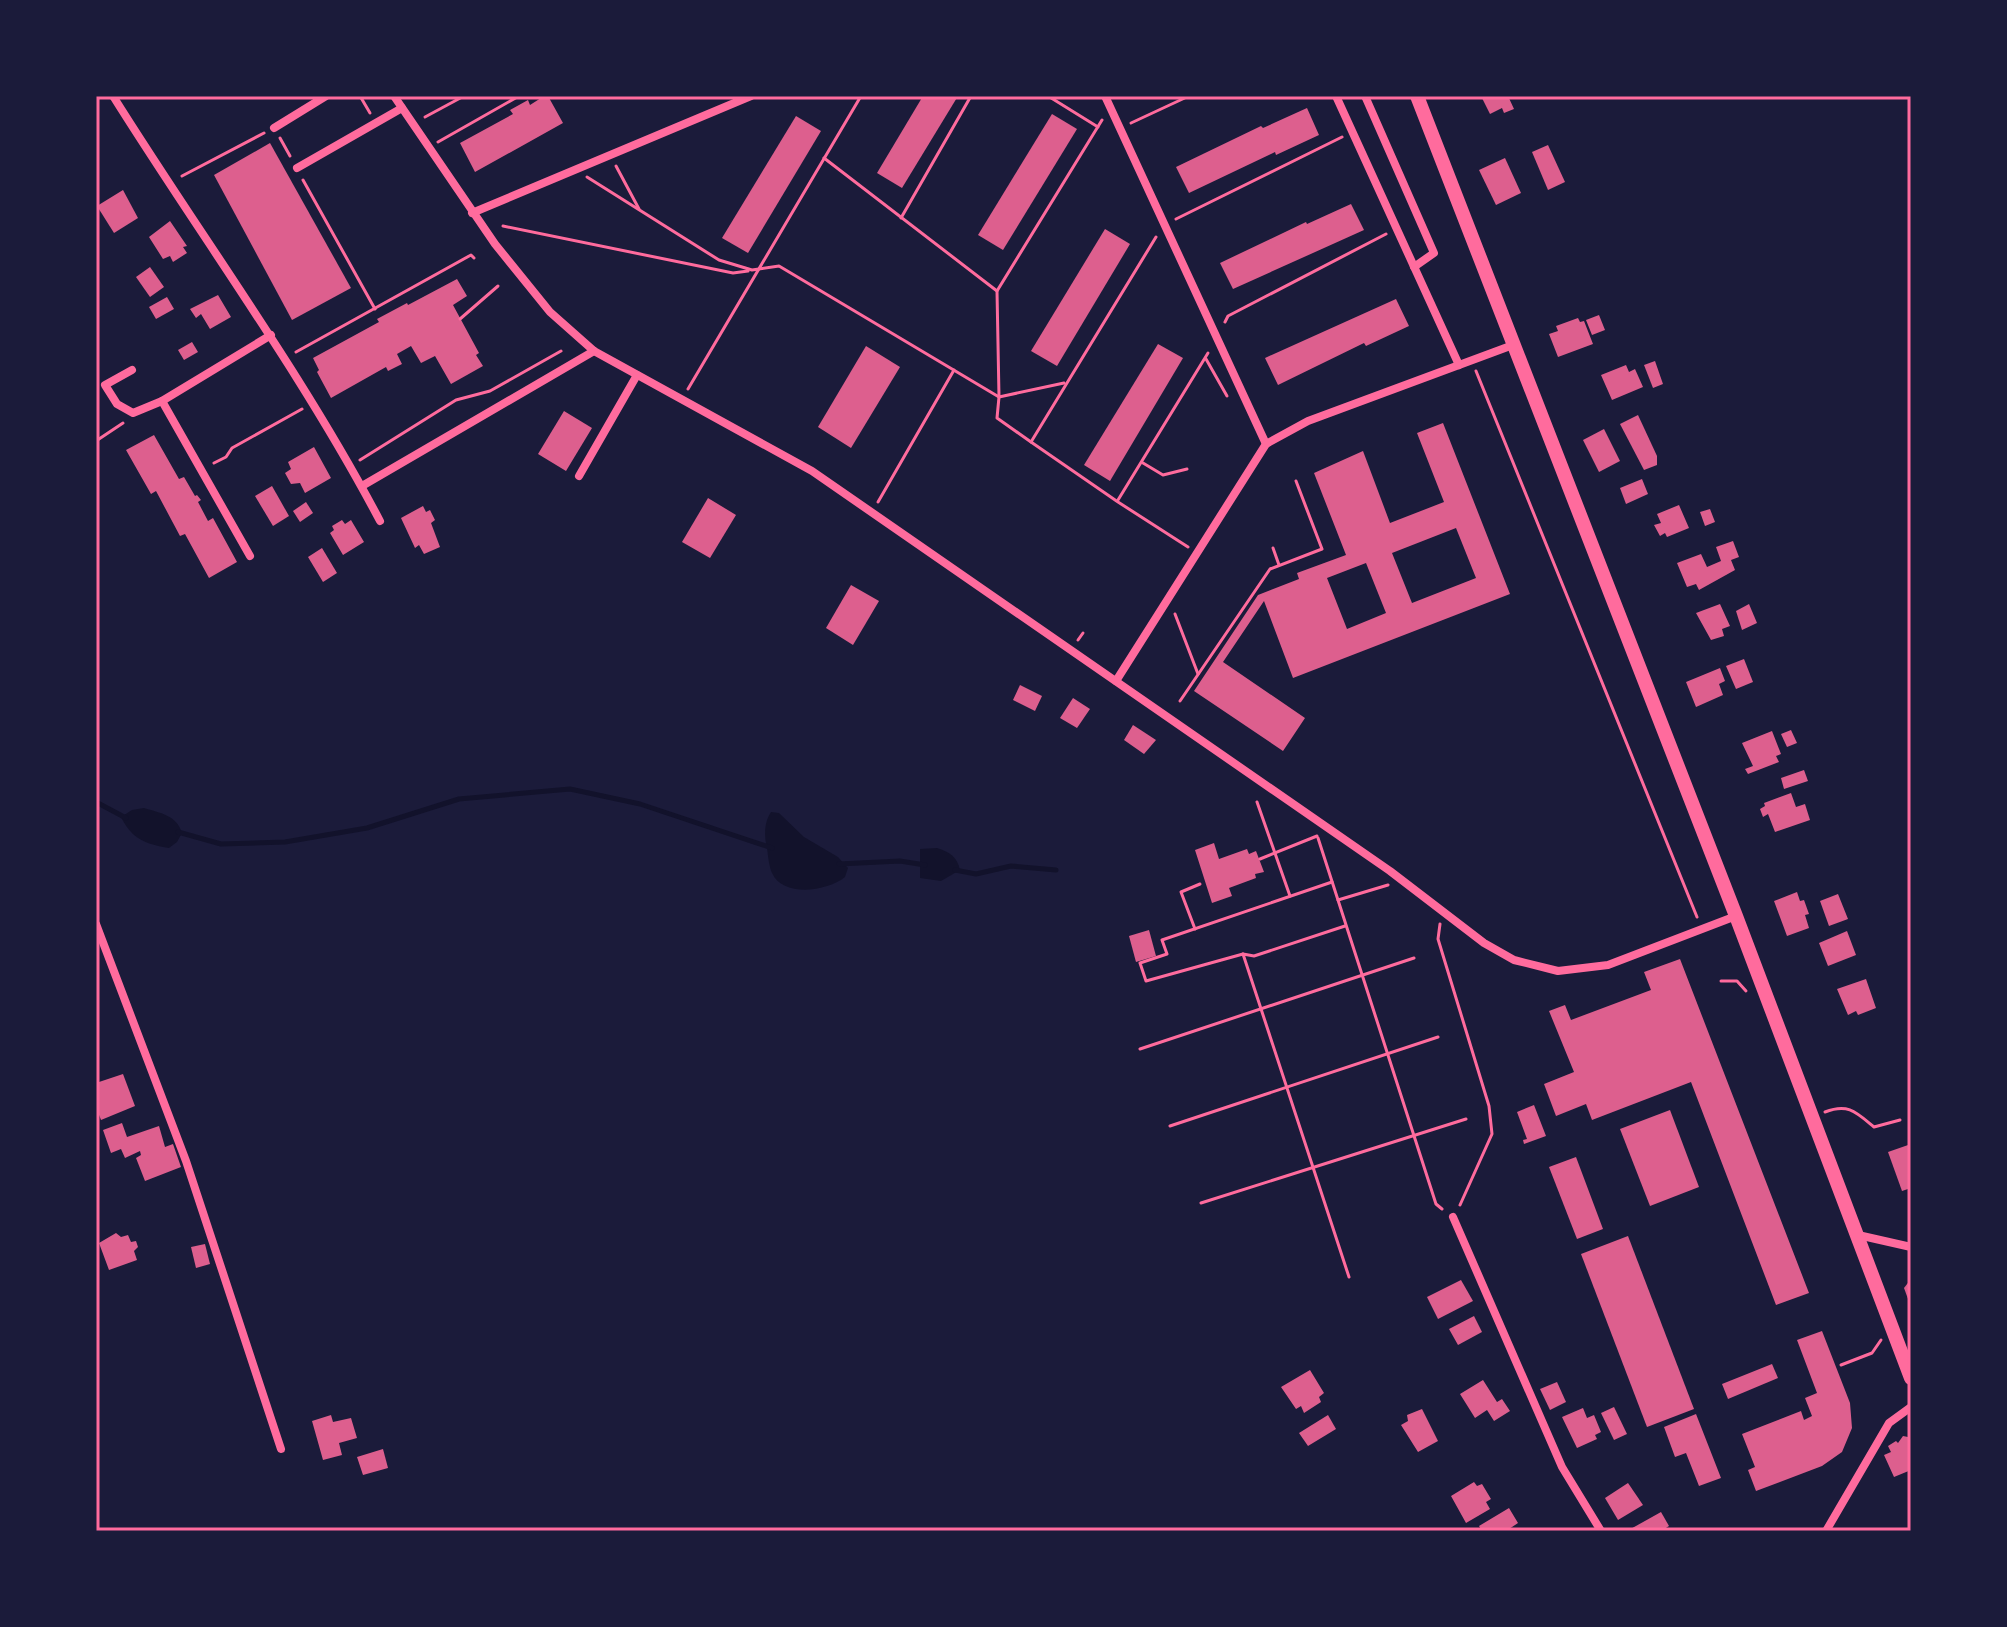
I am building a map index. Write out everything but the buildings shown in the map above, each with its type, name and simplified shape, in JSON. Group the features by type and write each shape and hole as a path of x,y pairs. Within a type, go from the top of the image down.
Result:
{"main road":[{"path":"1417,96 1736,916 1911,1378"}],"street":[{"path":"113,96 271,335 380,521"},
{"path":"274,128 326,96"},
{"path":"394,96 472,213 550,312 594,351 812,471 1311,816 1484,943 1514,960 1558,971 1608,965 1736,916"},
{"path":"472,213 751,96"},
{"path":"1105,96 1266,444"},
{"path":"1336,96 1459,365"},
{"path":"1365,96 1434,253 1414,267"},
{"path":"297,168 402,108"},
{"path":"132,370 100,388 117,404 133,413 162,401 271,335"},
{"path":"1116,681 1266,444 1308,421 1513,345"},
{"path":"362,486 594,351"},
{"path":"579,476 637,375"},
{"path":"162,401 250,556"},
{"path":"96,924 186,1161 281,1449"},
{"path":"1453,1217 1562,1467 1601,1531"},
{"path":"1858,1235 1911,1247"},
{"path":"1826,1531 1889,1423 1911,1407"}],"path":[{"path":"360,96 375,123"},
{"path":"413,124 464,96"},
{"path":"428,148 519,96"},
{"path":"682,399 755,270 861,96"},
{"path":"901,218 971,96"},
{"path":"1048,96 1098,127"},
{"path":"1120,128 1189,96"},
{"path":"1111,107 997,291 997,418 1118,502 1197,552"},
{"path":"168,183 274,128 375,309"},
{"path":"1031,442 1152,241 1166,226 1182,215 1352,132"},
{"path":"611,154 640,212"},
{"path":"824,158 997,291"},
{"path":"579,168 591,181 719,260 755,270"},
{"path":"503,226 733,273 779,266 999,397 1065,383"},
{"path":"1118,502 1206,359 1228,316 1396,229"},
{"path":"285,358 471,255 474,258"},
{"path":"460,319 498,286"},
{"path":"349,466 456,400 490,391 561,351"},
{"path":"1206,359 1227,396"},
{"path":"1472,360 1702,930"},
{"path":"872,513 954,370"},
{"path":"201,470 226,457 232,448 312,403"},
{"path":"96,441 127,421 133,413"},
{"path":"1142,462 1163,475 1187,469"},
{"path":"1180,701 1270,569 1322,549 1296,481"},
{"path":"1273,548 1279,565"},
{"path":"1173,611 1198,675"},
{"path":"1257,802 1290,897"},
{"path":"1311,816 1436,1204"},
{"path":"1260,859 1317,836"},
{"path":"1338,900 1403,881"},
{"path":"1332,882 1162,940 1167,954 1140,963 1146,981 1243,954 1254,956 1346,926"},
{"path":"1195,929 1181,892 1200,884"},
{"path":"1441,912 1438,939 1489,1106 1492,1134 1475,1177 1453,1217"},
{"path":"1243,954 1349,1277"},
{"path":"1140,1049 1414,958"},
{"path":"1721,981 1737,981 1748,994"},
{"path":"1170,1126 1438,1037"},
{"path":"1825,1112 1839,1106 1847,1108 1874,1127 1900,1120"},
{"path":"1201,1203 1466,1119"},
{"path":"1841,1365 1872,1353 1881,1340"}],"shaded area":[{"path":"144,808 176,822 182,833 177,842 169,848 160,846 140,839 130,831 121,817 132,810"},
{"path":"771,812 779,813 804,837 838,857 848,868 845,877 828,886 806,890 795,889 778,881 770,867 765,839"},
{"path":"937,848 952,855 960,870 941,881 920,878 920,849"}],"waterway":[{"path":"178,832 221,844 285,842 367,828 459,799 570,789 640,804 772,848"},
{"path":"96,802 126,818"},
{"path":"839,864 900,861 925,865"},
{"path":"955,870 976,874 1011,866 1056,870"}]}
